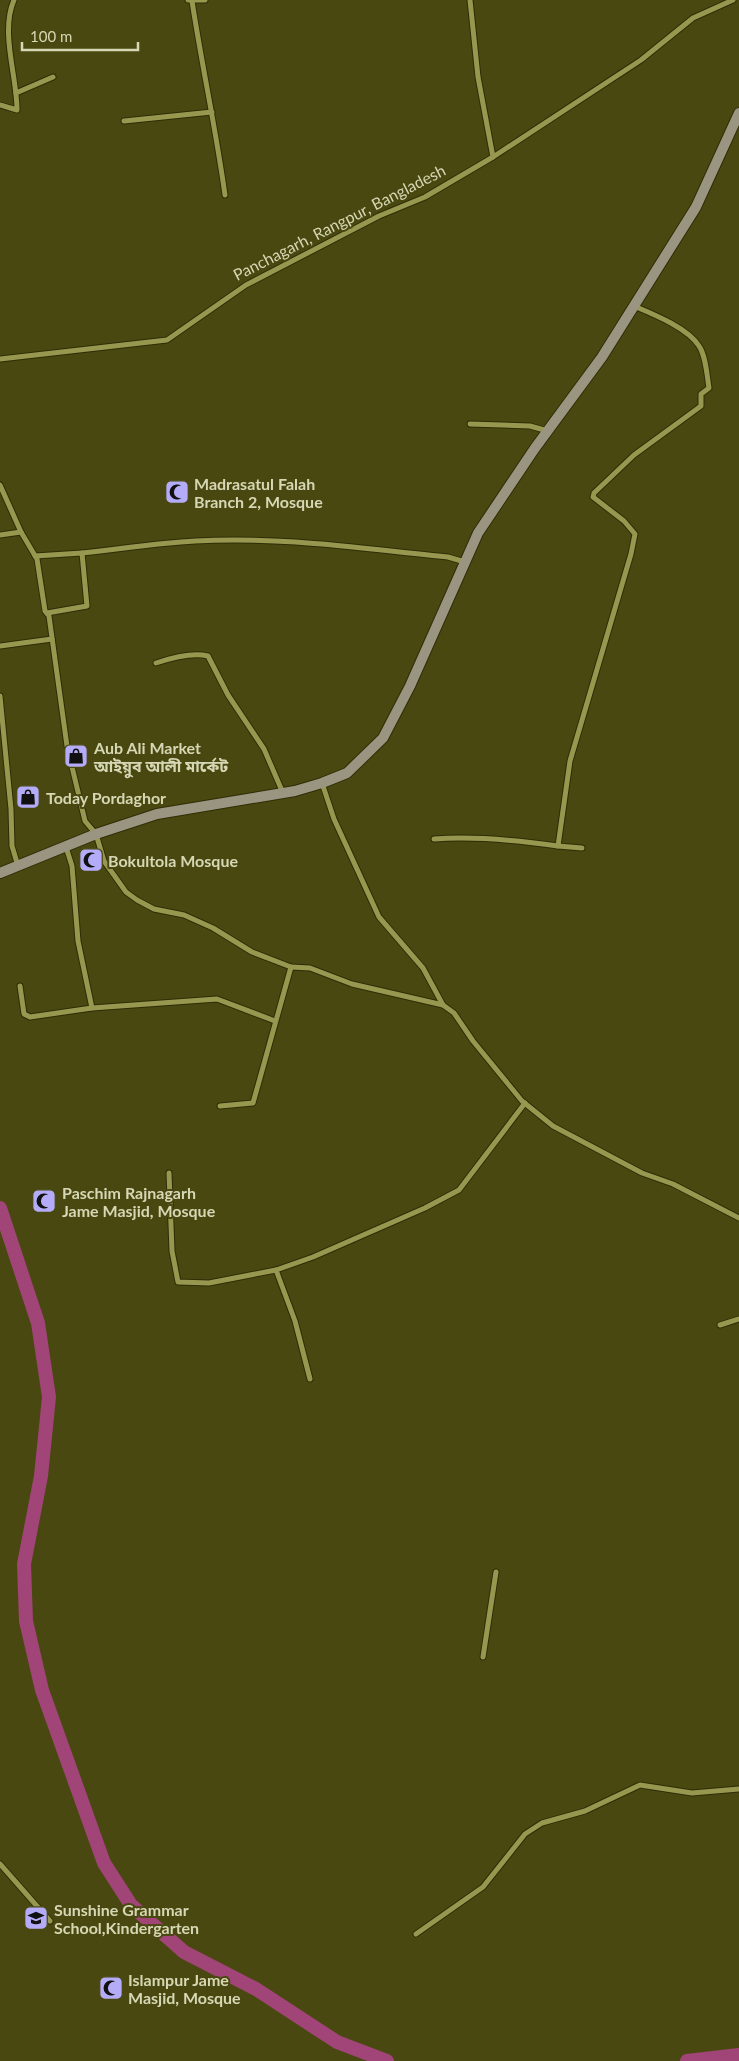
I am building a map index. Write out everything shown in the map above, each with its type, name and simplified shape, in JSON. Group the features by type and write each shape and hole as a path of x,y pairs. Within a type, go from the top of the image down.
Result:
{"street":[{"path":"0,105 17,110 7,41 7,22 14,0"},
{"path":"205,0 190,1 212,112 225,195"},
{"path":"470,0 485,122 493,157"},
{"path":"714,0 716,8"},
{"name":"Panchagarh, Rangpur, Bangladesh","path":"0,359 167,340 246,285 379,216 425,197 493,157 641,60 693,18 733,0"},
{"path":"16,93 53,77"},
{"path":"124,121 212,112"},
{"path":"0,873 96,834 157,814 283,793 322,783 347,773 383,738 410,686 478,533 548,431 602,357 634,306 696,206 739,113"},
{"path":"558,846 570,761 631,554 635,534 624,521 593,498 594,493 634,455 701,406 701,394 709,388 701,348 692,338 661,318 634,306"},
{"path":"470,424 530,426 548,431"},
{"path":"0,485 21,532 35,556 49,616 66,746 85,821 96,834 104,861 126,892 154,909 184,915 213,928 252,952 291,967 310,968 352,984 443,1005 454,1013 473,1041 525,1104 553,1126 600,1151 739,1218"},
{"path":"0,534 21,532"},
{"path":"35,556 194,541 239,540 314,544 448,557 465,562"},
{"path":"47,613 87,606 82,552"},
{"path":"0,646 52,639"},
{"path":"156,663 186,656 208,656 228,695 264,749 283,793"},
{"path":"0,696 11,809 12,846 18,866"},
{"path":"322,783 334,819 379,917 423,968 443,1005"},
{"path":"434,839 492,838 582,848"},
{"path":"66,847 72,866 78,941 92,1008"},
{"path":"220,1106 253,1103 291,967"},
{"path":"20,986 24,1014 30,1017 92,1008 217,999 275,1021"},
{"path":"169,1173 172,1251 178,1282 209,1282 276,1270 425,1208 459,1190 525,1104"},
{"path":"276,1270 297,1329 310,1379"},
{"path":"720,1325 739,1319"},
{"path":"483,1657 496,1572"},
{"path":"416,1934 483,1887 525,1834 542,1823 585,1811 640,1785 692,1793 739,1789"},
{"path":"0,1864 50,1921"}],"waterway":[{"path":"0,1208 38,1323 49,1397 41,1476 24,1564 26,1621 42,1690 104,1863 131,1905 184,1952 256,1989 337,2042 387,2061"},
{"path":"687,2061 739,2055"}],"place":[{"name":"Madrasatul Falah Branch 2, Mosque","path":"177,492"},
{"name":"Aub Ali Market আইয়ুব আলী মার্কেট","path":"76,756"},
{"name":"Today Pordaghor","path":"28,797"},
{"name":"Bokultola Mosque","path":"91,860"},
{"name":"Paschim Rajnagarh Jame Masjid, Mosque","path":"44,1201"},
{"name":"Sunshine Grammar School,Kindergarten","path":"36,1918"},
{"name":"Islampur Jame Masjid, Mosque","path":"111,1988"}]}
